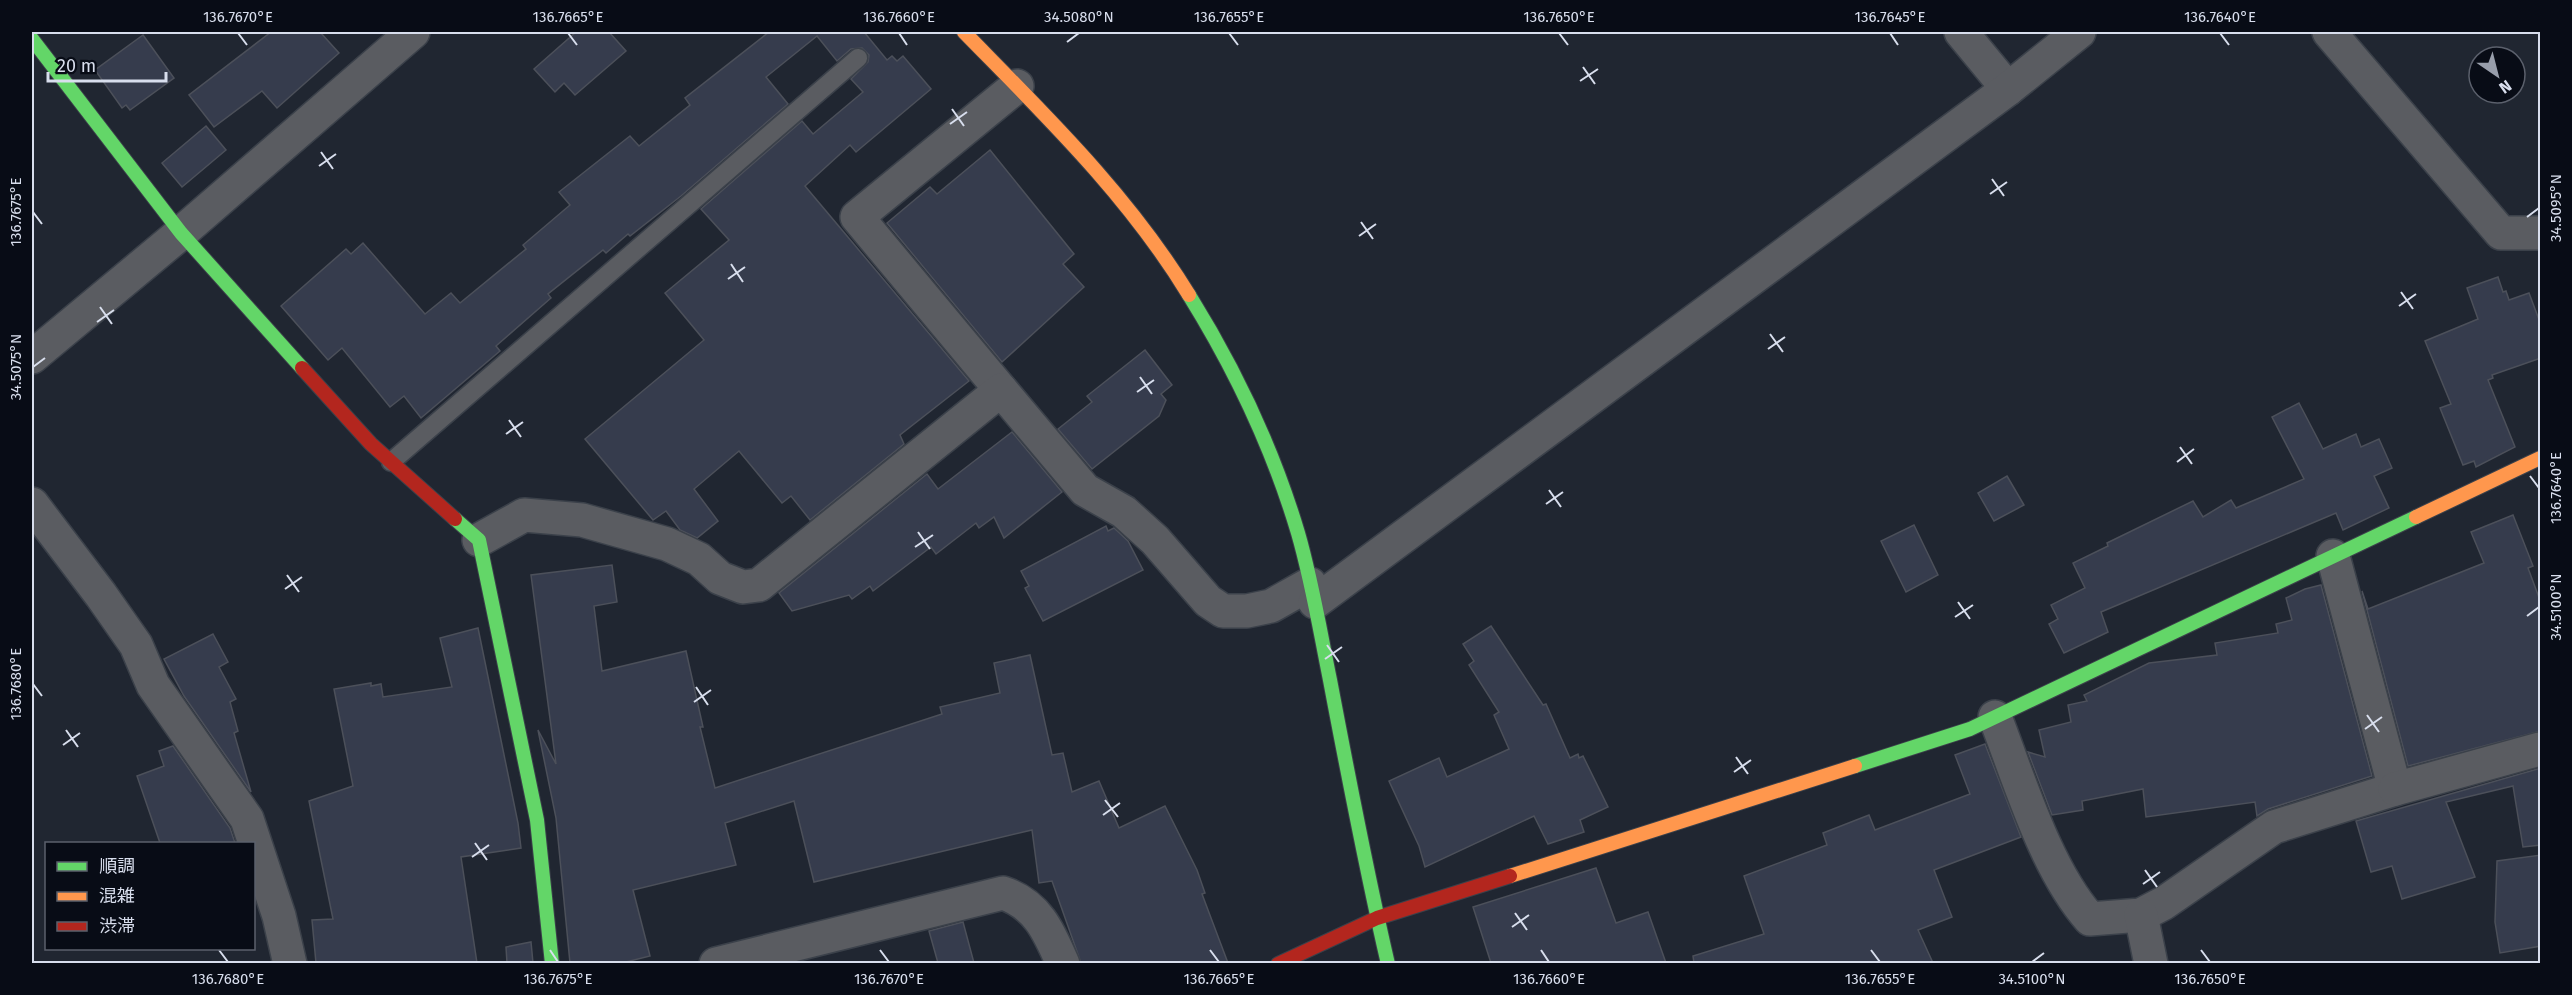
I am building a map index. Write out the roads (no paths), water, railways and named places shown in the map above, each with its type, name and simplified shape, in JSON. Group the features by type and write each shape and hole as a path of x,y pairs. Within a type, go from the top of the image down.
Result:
{"street":[{"path":"32,357 181,233 413,32"},
{"path":"963,32 1102,177 1161,250 1222,350 1269,452 1292,516 1313,593 1377,918 1388,963"},
{"path":"1961,32 2008,89"},
{"path":"1017,86 857,218 1085,490 1124,512 1155,540 1208,601 1223,611 1247,611 1313,593 2008,89 2079,32"},
{"path":"2329,32 2501,233 2541,233"},
{"path":"32,39 181,233 371,444 479,540 537,820 552,963"},
{"path":"479,540 524,514 582,520 667,544 699,559 720,578 743,588 759,585 1001,390"},
{"path":"1278,963 1377,918 1970,729 2541,458"},
{"path":"32,504 136,645 153,686 247,819 255,842"},
{"path":"2333,556 2395,789"},
{"path":"1995,717 2048,851 2077,904 2090,919 2141,915 2164,903 2274,827 2395,789 2541,749"},
{"path":"255,843 279,916 290,963"},
{"path":"716,963 1004,893 1030,906 1051,937 1063,963"},
{"path":"2141,915 2151,963"}],"lane":[{"path":"391,462 858,58"}]}
